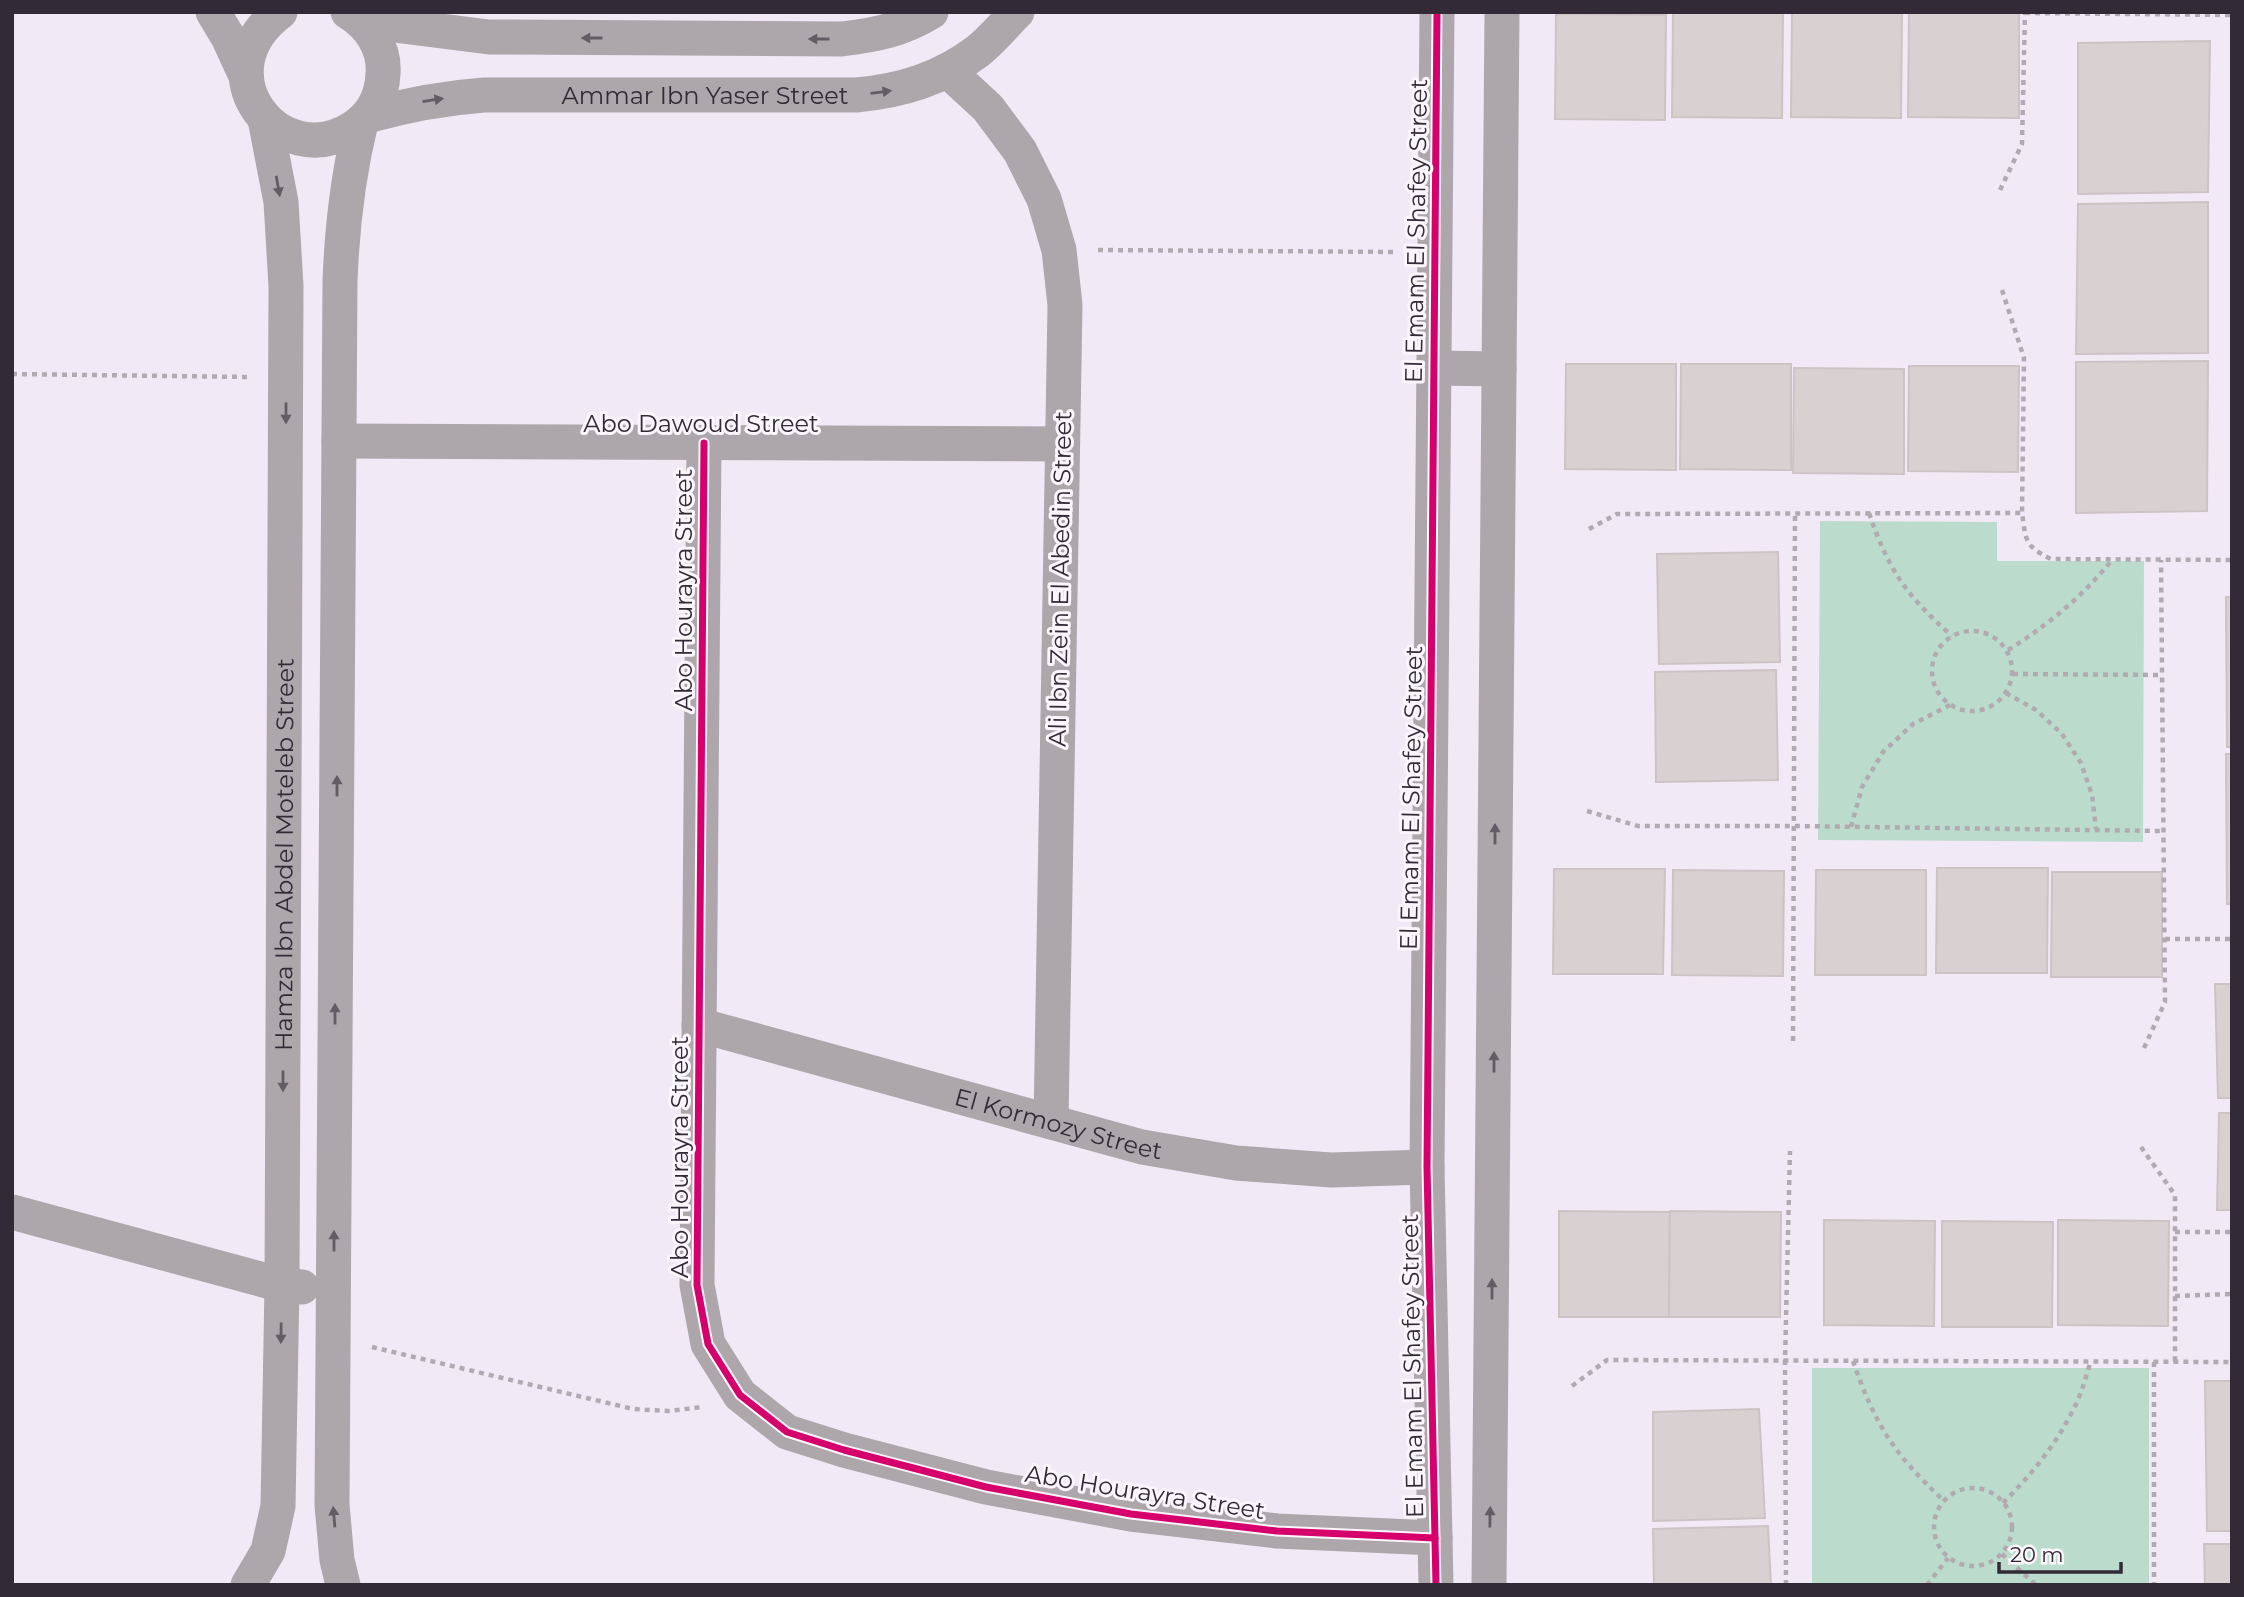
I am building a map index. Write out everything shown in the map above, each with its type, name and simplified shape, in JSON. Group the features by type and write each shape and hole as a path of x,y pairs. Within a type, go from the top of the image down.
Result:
{"street":[{"path":"213,12 246,76 251,99 265,119"},
{"path":"246,76 247,56 254,38 266,23 280,12"},
{"path":"353,15 434,31 489,37 842,39 880,34 916,22 931,12"},
{"name":"Ammar Ibn Yaser Street","path":"265,119 282,132 302,139 323,139 344,134 364,119 405,105 444,98 484,95 856,95 887,92 919,84 948,71 979,50 1017,12"},
{"name":"El Emam El Shafey Street","path":"1436,1585 1427,1167 1437,12"},
{"path":"1489,1585 1502,12"},
{"name":"Hamza Ibn Abdel Moteleb Street","path":"344,1585 337,1560 332,1505 341,240 350,174 364,119 377,101 383,84 384,66 380,47 371,32 353,15"},
{"name":"Ali Ibn Zein El Abedin Street","path":"948,71 988,108 1020,151 1044,199 1059,250 1065,305 1051,1122"},
{"name":"Hamza Ibn Abdel Moteleb Street","path":"248,1585 268,1551 278,1506 282,1285 285,244 281,202 265,119"},
{"path":"1434,368 1499,369"},
{"name":"Abo Dawoud Street","path":"339,441 1062,444"},
{"name":"Abo Hourayra Street","path":"704,443 697,1285 708,1344 740,1395 787,1432 844,1450 986,1487 1131,1514 1277,1531 1435,1538"},
{"name":"El Kormozy Street","path":"699,1025 1142,1147 1236,1163 1331,1170 1427,1167"},
{"path":"12,1212 282,1285 334,1289"}],"path":[{"path":"2000,190 2022,144 2025,13 2232,15"},
{"path":"1059,250 1435,253"},
{"path":"2002,290 2024,358 2022,513 2025,536 2032,550 2050,559 2232,560"},
{"path":"12,374 286,377"},
{"path":"1793,1041 1795,513"},
{"path":"1869,513 1881,549 1900,582 1923,610 1952,636"},
{"path":"1589,529 1618,514 2022,513"},
{"path":"2008,650 2065,610 2090,586 2112,559"},
{"path":"2144,1048 2165,1002 2161,559"},
{"path":"1967,631 1983,632 1997,639 2008,650 2013,674 2006,694 1995,705 1980,711 1965,711 1950,705 1940,695 1933,683 1931,670 1934,656 1941,644 1952,636 1967,631"},
{"path":"2013,674 2162,675"},
{"path":"2006,694 2036,710 2062,734 2081,762 2092,795 2096,829"},
{"path":"1851,827 1862,787 1883,752 1913,724 1950,705"},
{"path":"1587,811 1637,825 2164,831"},
{"path":"2165,939 2232,939"},
{"path":"2141,1147 2175,1195 2175,1362"},
{"path":"1786,1585 1785,1361 1790,1151"},
{"path":"2175,1232 2232,1232"},
{"path":"2175,1296 2232,1294"},
{"path":"334,1338 633,1409 669,1411 705,1407 740,1395"},
{"path":"1572,1386 1607,1360 2232,1362"},
{"path":"1853,1361 1866,1400 1886,1438 1913,1472 1944,1502"},
{"path":"2003,1503 2033,1472 2058,1438 2077,1402 2091,1361"},
{"path":"2154,1362 2154,1585"},
{"path":"1974,1489 1990,1492 2003,1503 2012,1519 2011,1537 2002,1554 1986,1564 1966,1566 1948,1558 1938,1545 1934,1531 1936,1515 1944,1502 1957,1491 1974,1489"},
{"path":"2002,1554 2036,1585"},
{"path":"1927,1585 1948,1558"}],"green space":[{"path":"1820,521 1997,522 1997,561 2144,561 2143,842 1818,840"},
{"path":"1812,1368 2149,1368 2149,1585 1812,1585"}],"building":[{"path":"1673,12 1783,13 1782,118 1672,117"},
{"path":"1792,12 1902,13 1901,118 1791,117"},
{"path":"1909,12 2019,13 2019,118 1908,117"},
{"path":"1556,14 1666,15 1665,120 1555,119"},
{"path":"2210,41 2208,192 2078,194 2078,43"},
{"path":"2208,202 2208,353 2076,354 2078,204"},
{"path":"2208,361 2207,511 2076,513 2076,362"},
{"path":"1566,364 1676,364 1676,470 1565,469"},
{"path":"1681,364 1791,364 1791,470 1680,469"},
{"path":"1909,366 2019,366 2018,472 1908,471"},
{"path":"1794,368 1904,369 1904,474 1793,473"},
{"path":"1778,552 1780,662 1659,664 1657,554"},
{"path":"2226,597 2232,597 2232,747 2227,747"},
{"path":"1776,670 1778,780 1656,782 1655,672"},
{"path":"2226,754 2232,754 2232,904 2227,904"},
{"path":"1937,868 2048,868 2047,973 1936,973"},
{"path":"1554,869 1665,869 1663,974 1553,974"},
{"path":"1673,870 1784,871 1783,976 1672,975"},
{"path":"1816,870 1926,870 1926,975 1815,975"},
{"path":"2052,872 2162,872 2162,977 2051,977"},
{"path":"2215,984 2232,984 2232,1098 2218,1098"},
{"path":"2219,1113 2232,1113 2232,1210 2217,1210"},
{"path":"1559,1211 1670,1212 1669,1317 1559,1317"},
{"path":"1670,1211 1781,1212 1780,1317 1669,1317"},
{"path":"1824,1220 1935,1221 1934,1326 1824,1325"},
{"path":"2058,1220 2169,1221 2168,1326 2058,1325"},
{"path":"1942,1221 2053,1222 2052,1327 1942,1327"},
{"path":"2205,1381 2232,1381 2232,1531 2207,1531"},
{"path":"1759,1409 1765,1518 1653,1521 1653,1412"},
{"path":"1768,1526 1771,1585 1654,1585 1653,1529"},
{"path":"2204,1544 2232,1544 2232,1585 2205,1585"}],"cycle path":[{"path":"1436,1585 1427,1167 1437,12"},
{"path":"704,443 697,1285 708,1344 740,1395 787,1432 844,1450 986,1487 1131,1514 1277,1531 1435,1538"}]}
